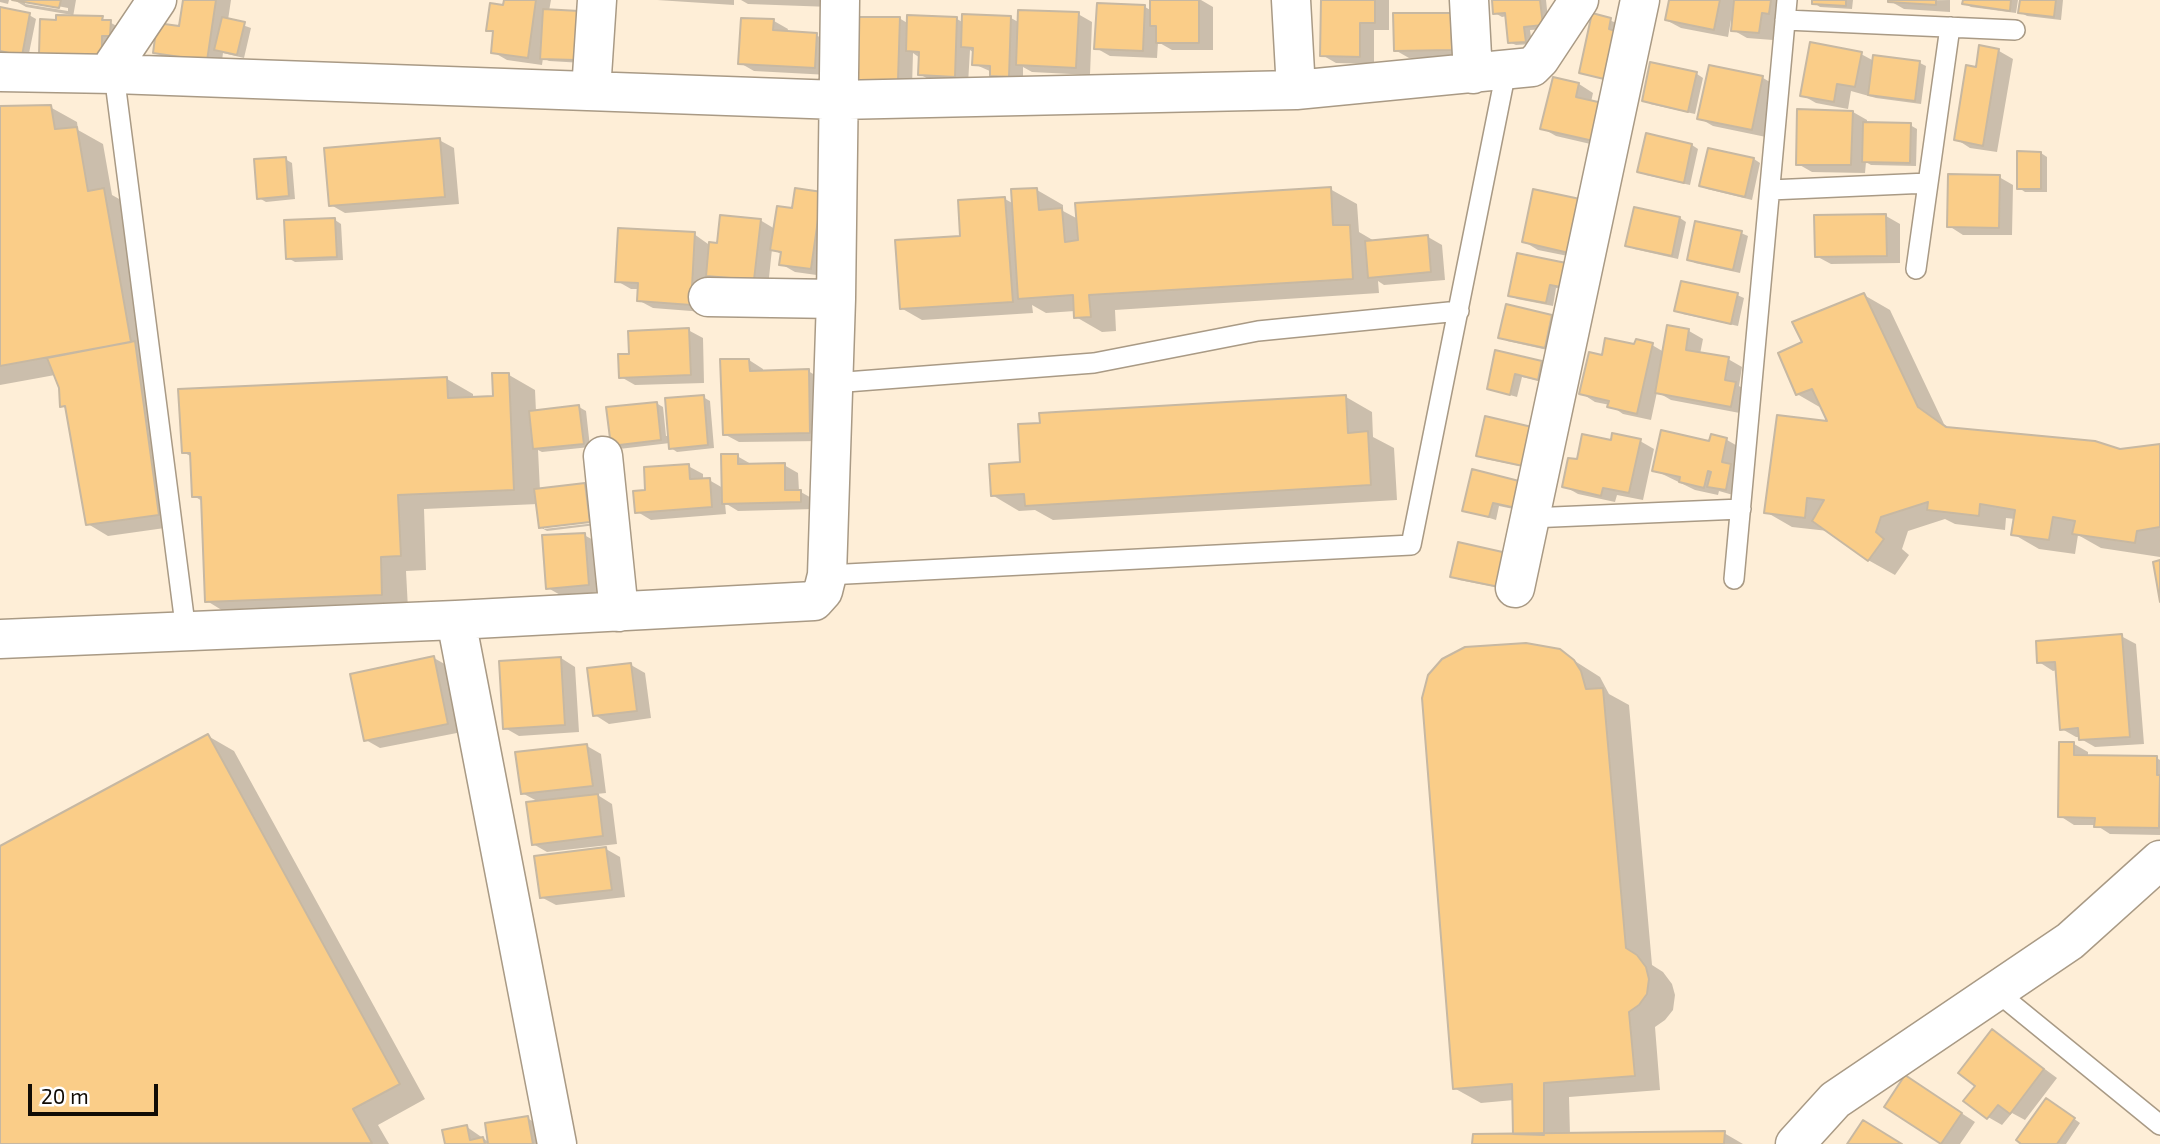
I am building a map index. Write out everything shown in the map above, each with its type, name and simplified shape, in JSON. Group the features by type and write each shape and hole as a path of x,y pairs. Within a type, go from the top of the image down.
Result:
{"street":[{"path":"114,74 114,64 157,0"},
{"path":"591,91 597,0"},
{"path":"0,639 456,620 814,601 823,591 827,575 836,299 840,0"},
{"path":"1291,0 1296,90"},
{"path":"1469,0 1490,72"},
{"path":"0,72 838,100 1296,90 1532,67 1579,0"},
{"path":"1515,588 1640,0"},
{"path":"708,298 836,299"},
{"path":"603,456 619,612"},
{"path":"456,620 557,1144"},
{"path":"1795,1144 1835,1100 2070,942 2160,860"}],"lane":[{"path":"1734,579 1787,0"},
{"path":"1785,20 2015,30"},
{"path":"1916,269 1950,27"},
{"path":"827,575 1411,545 1458,311 1490,72"},
{"path":"114,74 186,632"},
{"path":"1770,190 1928,183"},
{"path":"833,383 1094,363 1258,331 1458,311"},
{"path":"1530,518 1741,509"},
{"path":"1997,992 2160,1125"}],"building":[{"path":"12,0 61,0 59,8"},
{"path":"183,0 216,0 207,61 153,53 157,23 179,26"},
{"path":"504,0 536,0 528,58 491,53 493,31 486,31 490,3 503,5"},
{"path":"1150,0 1199,0 1199,43 1156,43 1156,26 1150,26"},
{"path":"1321,0 1375,0 1375,23 1360,23 1360,57 1320,56"},
{"path":"1492,0 1540,0 1543,25 1524,27 1526,42 1508,43 1505,13 1493,14"},
{"path":"1669,0 1720,0 1714,30 1665,20"},
{"path":"1734,0 1771,0 1769,14 1762,13 1759,33 1731,31"},
{"path":"1812,0 1846,0 1846,6 1812,4"},
{"path":"1936,0 1936,5 1888,2"},
{"path":"1963,0 2011,0 2010,11 1962,4"},
{"path":"2020,0 2056,0 2054,17 2018,13"},
{"path":"1097,3 1145,5 1143,51 1094,49"},
{"path":"0,7 30,13 22,56 0,51"},
{"path":"543,9 579,11 576,60 540,59"},
{"path":"1018,10 1079,12 1076,68 1016,65"},
{"path":"1393,13 1451,13 1452,50 1394,51"},
{"path":"1592,13 1611,18 1609,29 1616,31 1604,79 1579,73"},
{"path":"962,14 1011,16 1009,77 990,76 990,66 972,65 973,48 961,47"},
{"path":"56,15 103,16 102,20 111,20 110,36 102,36 102,56 39,54 40,19 56,20"},
{"path":"907,15 957,17 955,77 918,75 919,52 906,51"},
{"path":"222,17 245,22 237,55 214,50"},
{"path":"853,17 900,17 898,80 852,80"},
{"path":"741,18 774,19 773,30 817,33 815,68 738,64"},
{"path":"1810,42 1862,52 1855,87 1837,84 1834,102 1800,96"},
{"path":"1979,45 1999,49 1983,146 1954,140 1966,65 1976,67"},
{"path":"1873,55 1920,61 1915,101 1868,95"},
{"path":"1650,62 1697,72 1688,112 1642,101"},
{"path":"1709,65 1763,76 1752,130 1697,119"},
{"path":"1553,77 1579,83 1576,97 1607,104 1598,142 1540,129"},
{"path":"51,105 55,129 77,127 88,191 104,188 131,342 0,366 0,106"},
{"path":"1797,109 1853,111 1851,165 1796,165"},
{"path":"1863,122 1911,123 1910,163 1862,162"},
{"path":"1646,133 1692,144 1684,183 1637,172"},
{"path":"440,138 445,197 329,206 324,148"},
{"path":"1708,148 1754,158 1745,197 1699,186"},
{"path":"2017,151 2041,152 2041,189 2017,189"},
{"path":"286,157 289,196 257,199 254,159"},
{"path":"1948,174 2000,175 1999,228 1947,227"},
{"path":"1331,187 1333,225 1350,225 1353,279 1089,295 1091,317 1074,318 1073,295 1018,299 1011,189 1037,188 1039,210 1062,208 1065,242 1078,240 1075,203"},
{"path":"795,188 822,192 811,269 779,265 781,252 770,250 777,206 792,208"},
{"path":"1533,189 1580,199 1569,253 1522,242"},
{"path":"1005,197 1013,302 900,309 895,240 960,236 958,200"},
{"path":"1634,207 1680,217 1672,256 1625,246"},
{"path":"1886,214 1887,256 1815,257 1814,215"},
{"path":"720,215 761,219 754,280 706,276 709,242 717,243"},
{"path":"335,218 337,257 286,259 284,220"},
{"path":"1695,221 1742,231 1733,270 1687,260"},
{"path":"618,228 695,232 691,305 637,301 638,283 615,282"},
{"path":"1428,235 1431,272 1368,278 1365,241"},
{"path":"1517,253 1571,264 1566,288 1550,285 1546,303 1508,296"},
{"path":"1681,281 1738,293 1731,324 1674,311"},
{"path":"1864,293 1918,407 1946,427 2095,441 2120,449 2160,444 2160,527 2137,531 2135,543 2072,534 2075,521 2053,517 2049,540 2011,535 2015,510 1980,504 1979,516 1927,510 1928,502 1881,517 1876,532 1884,539 1868,561 1812,521 1824,500 1807,498 1805,518 1764,513 1777,415 1827,421 1812,389 1796,395 1778,353 1802,342 1792,322"},
{"path":"1506,304 1552,315 1545,348 1498,338"},
{"path":"1667,325 1689,329 1686,350 1729,357 1725,380 1736,382 1731,407 1655,393"},
{"path":"689,328 691,375 619,378 618,354 629,354 628,331"},
{"path":"1605,338 1634,344 1636,339 1653,343 1637,414 1607,407 1609,401 1579,394 1589,352 1602,355"},
{"path":"135,341 159,515 86,525 65,406 60,407 59,388 47,358"},
{"path":"1495,350 1542,361 1538,380 1515,374 1510,395 1487,389"},
{"path":"720,359 749,359 750,371 809,369 810,433 723,435"},
{"path":"492,373 509,373 514,490 398,495 401,556 381,557 382,595 205,602 201,497 192,497 190,453 182,453 178,389 447,377 448,398 493,396"},
{"path":"704,395 708,445 669,449 665,398"},
{"path":"1346,395 1348,433 1368,431 1371,485 1025,506 1024,494 991,496 989,464 1020,462 1018,424 1040,423 1039,413"},
{"path":"657,402 661,440 611,446 606,407"},
{"path":"579,405 584,444 533,449 529,411"},
{"path":"1485,416 1532,427 1523,466 1476,456"},
{"path":"1661,430 1709,441 1711,434 1727,438 1722,462 1731,464 1726,490 1707,487 1711,472 1708,471 1704,488 1679,482 1680,477 1652,471"},
{"path":"1612,433 1641,439 1629,493 1603,488 1601,496 1562,487 1568,458 1577,459 1582,434 1611,440"},
{"path":"721,454 738,454 738,464 785,463 785,490 801,490 801,502 722,504"},
{"path":"689,464 690,479 710,478 712,507 635,513 633,491 645,490 644,467"},
{"path":"1472,469 1523,482 1516,508 1493,503 1489,517 1462,511"},
{"path":"585,483 590,522 539,528 534,489"},
{"path":"585,533 589,585 546,589 542,535"},
{"path":"1458,542 1507,553 1499,587 1450,577"},
{"path":"2160,560 2160,602 2153,562"},
{"path":"2122,634 2130,737 2079,740 2078,728 2060,730 2055,662 2037,663 2036,641"},
{"path":"1526,643 1560,649 1574,660 1581,671 1586,689 1603,688 1626,948 1637,955 1646,967 1649,979 1647,994 1639,1005 1629,1012 1635,1076 1544,1083 1544,1135 1513,1134 1512,1084 1453,1089 1422,698 1428,675 1442,659 1465,647"},
{"path":"434,656 448,724 364,741 350,674"},
{"path":"561,657 565,725 503,729 499,661"},
{"path":"631,663 637,711 593,716 587,668"},
{"path":"208,734 400,1084 353,1109 372,1143 0,1144 0,846"},
{"path":"2059,742 2074,742 2074,755 2157,756 2157,775 2160,775 2159,828 2094,827 2095,818 2058,817"},
{"path":"587,744 593,786 521,794 515,752"},
{"path":"598,794 603,836 532,845 526,802"},
{"path":"606,847 612,890 540,898 534,856"},
{"path":"1992,1029 2044,1069 2010,1114 1998,1105 1987,1119 1963,1101 1975,1086 1958,1073"},
{"path":"1905,1075 1962,1113 1941,1144 1884,1107"},
{"path":"2046,1098 2075,1118 2057,1144 2021,1144 2016,1140"},
{"path":"528,1116 533,1144 488,1144 485,1123"},
{"path":"1863,1120 1902,1144 1847,1144"},
{"path":"467,1125 470,1140 483,1137 485,1144 445,1144 442,1130"},
{"path":"1725,1131 1724,1144 1472,1144 1473,1134"}]}
